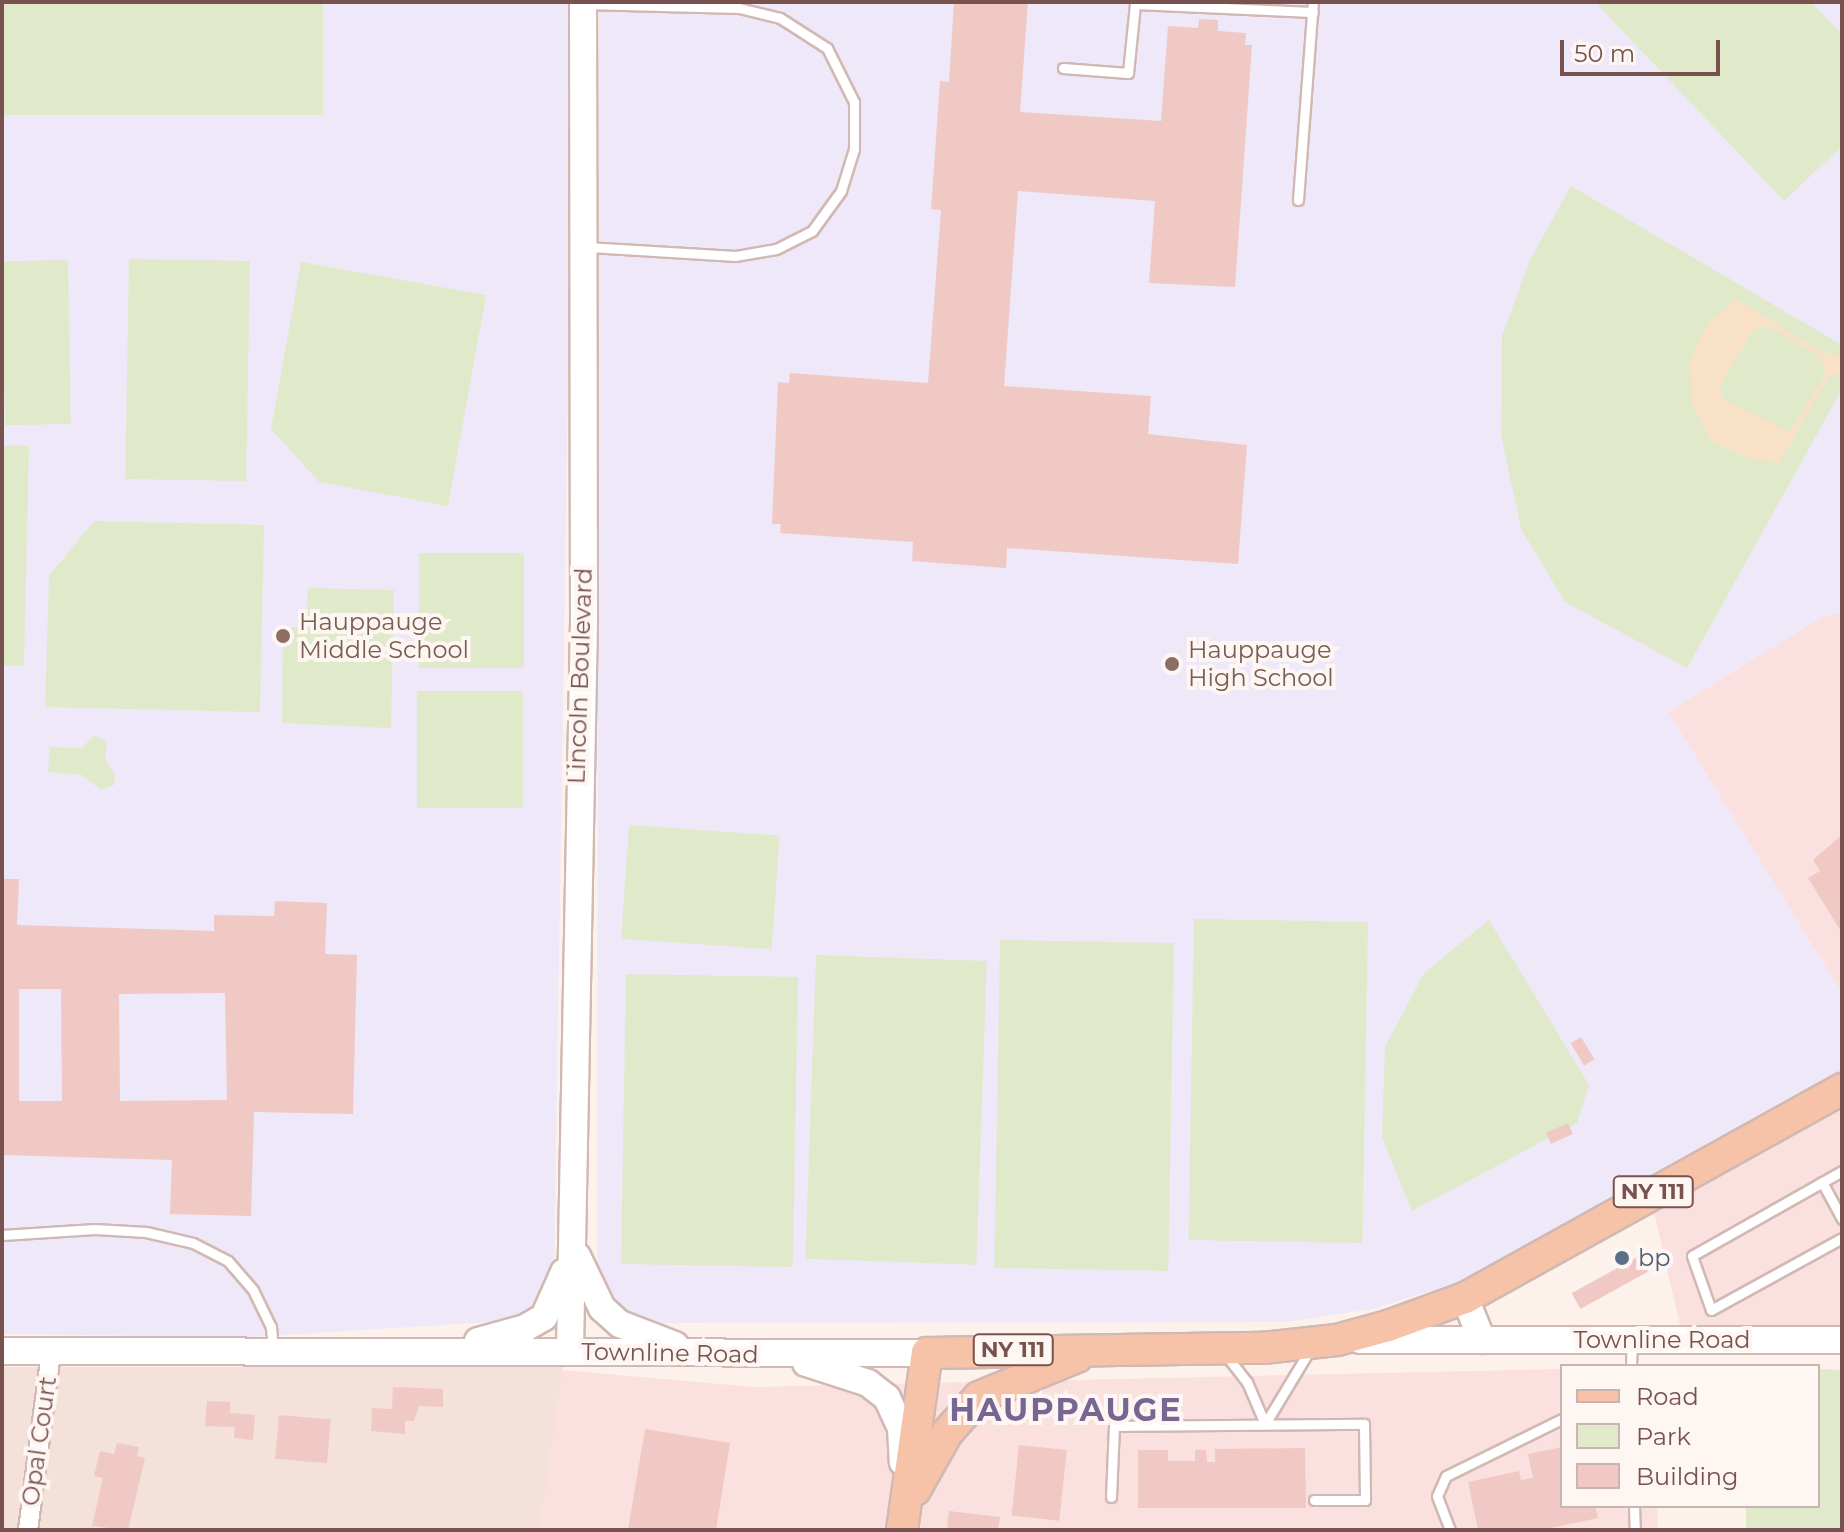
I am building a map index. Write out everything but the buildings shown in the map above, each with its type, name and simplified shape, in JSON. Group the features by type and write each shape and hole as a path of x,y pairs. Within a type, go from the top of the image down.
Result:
{"main road":[{"name":"NY 111","path":"1452,1304 1842,1089"},
{"name":"Townline Road","path":"927,1353 1222,1349 1325,1342 1452,1304"},
{"name":"NY 111","path":"903,1525 941,1443 979,1397 1004,1383 1098,1349"},
{"path":"903,1525 927,1353"}],"street":[{"name":"Lincoln Boulevard","path":"570,1350 586,247 583,3"},
{"path":"443,1351 525,1328 544,1317 558,1293 571,1225"},
{"path":"571,1225 579,1264 602,1308 650,1338 703,1353"},
{"name":"Townline Road","path":"1452,1304 1451,1327 1482,1340"},
{"name":"Townline Road","path":"1325,1342 1482,1340 1632,1353 1842,1340"},
{"name":"Townline Road","path":"2,1351 927,1353"},
{"name":"Opal Court","path":"28,1530 51,1352"},
{"path":"776,1355 868,1383 887,1398 901,1428 903,1525"}],"lane":[{"path":"583,3 741,5 780,18 827,48 854,102 854,149 841,191 812,231 776,249 735,256 586,247"},
{"path":"1063,68 1128,73 1135,4 1313,7 1298,200"},
{"path":"1842,1171 1692,1256 1711,1310 1842,1238"},
{"path":"1822,1182 1842,1219"},
{"path":"2,1235 95,1229 146,1232 193,1243 228,1261 253,1290 271,1327 273,1351"},
{"path":"1265,1424 1325,1342"},
{"path":"1222,1349 1247,1382 1265,1424"},
{"path":"1450,1530 1437,1496 1446,1476 1560,1420"},
{"path":"1111,1497 1114,1426 1364,1424 1365,1500 1314,1500"},
{"path":"1634,1508 1635,1530"}],"shaded area":[{"name":"Hauppauge Middle School","path":"2,2 574,2 554,1270 540,1308 521,1320 250,1337 2,1334"},
{"name":"Hauppauge High School","path":"599,2 1842,2 1842,613 1823,616 1668,712 1842,993 1842,1068 1457,1283 1372,1309 1285,1322 647,1323 612,1308 597,1268"},
{"path":"1842,613 1842,993 1668,712 1823,616"},
{"path":"1842,1068 1842,1326 1680,1325 1654,1213 1688,1155"},
{"path":"2,1367 562,1367 562,1530 2,1530"},
{"path":"1560,1369 1560,1508 1657,1508 1658,1530 539,1530 562,1370 754,1387"}],"green space":[{"path":"2,2 323,2 323,115 2,115"},
{"path":"1595,2 1811,2 1842,34 1842,146 1784,201"},
{"path":"1571,186 1842,345 1842,389 1687,668 1565,602 1521,529 1501,434 1502,336 1530,260"},
{"path":"129,259 250,261 246,481 125,479"},
{"path":"68,260 71,424 5,425 2,261"},
{"path":"301,262 486,295 448,506 319,482 271,429"},
{"path":"2,445 29,446 24,666 2,665"},
{"path":"94,521 264,525 260,712 45,707 49,576"},
{"path":"419,553 524,553 524,668 419,668"},
{"path":"308,588 394,590 391,728 282,723 283,629 306,625"},
{"path":"417,691 523,691 523,808 417,808"},
{"path":"94,736 107,741 105,758 115,775 114,785 101,790 82,775 48,772 50,747 81,748"},
{"path":"629,825 780,836 772,949 621,939"},
{"path":"1194,919 1368,922 1362,1243 1188,1240"},
{"path":"1489,920 1589,1085 1577,1123 1412,1211 1382,1137 1385,1047 1424,973"},
{"path":"1000,940 1174,943 1168,1271 994,1268"},
{"path":"816,955 987,961 976,1265 805,1259"},
{"path":"626,974 798,977 793,1267 621,1264"},
{"path":"1820,1369 1842,1370 1842,1530 1746,1530 1746,1508 1820,1508"}],"sand":[{"path":"1736,299 1823,353 1842,355 1842,372 1829,376 1779,463 1749,458 1712,441 1691,401 1690,362 1695,346 1711,320","holes":["1767,325 1821,357 1825,375 1790,432 1723,399 1719,387 1752,331"]}],"place":[{"name":"Hauppauge Middle School","path":"283,636"},
{"name":"Hauppauge High School","path":"1172,664"},
{"name":"bp","path":"1622,1258"}],"district":[{"name":"HAUPPAUGE","path":"1066,1410"}]}
